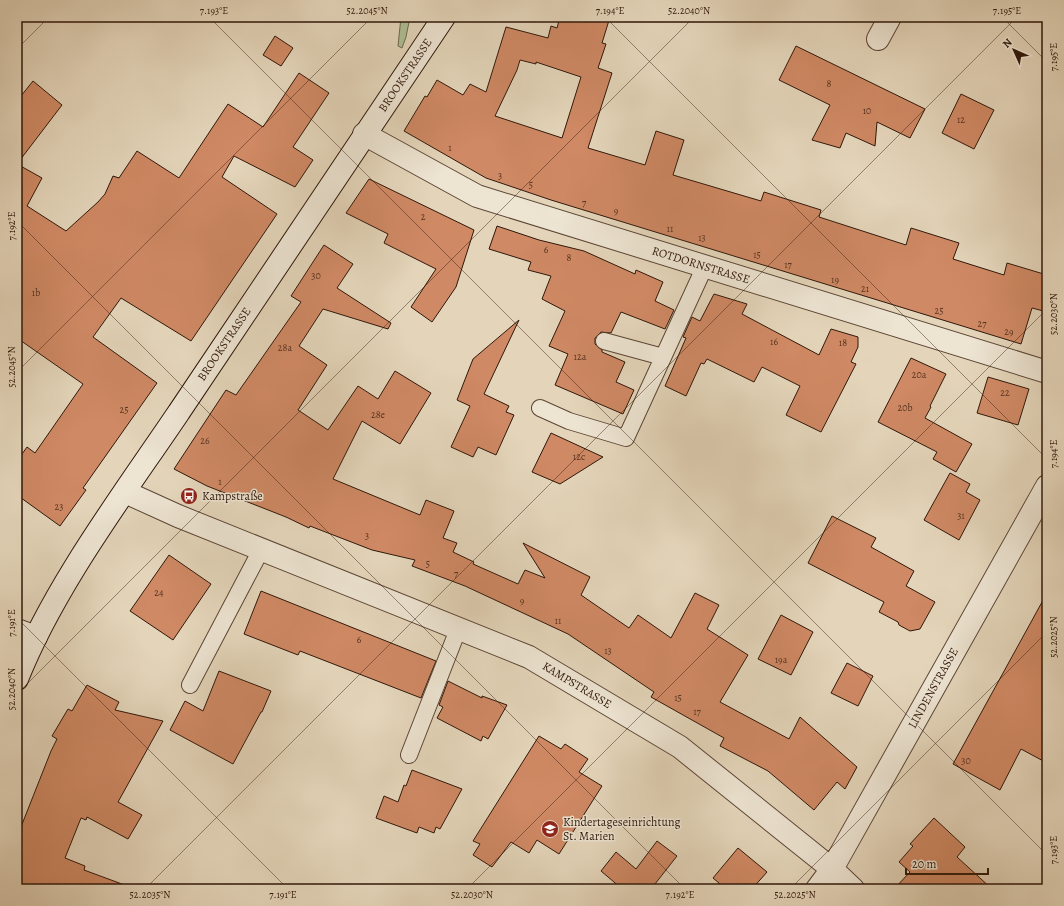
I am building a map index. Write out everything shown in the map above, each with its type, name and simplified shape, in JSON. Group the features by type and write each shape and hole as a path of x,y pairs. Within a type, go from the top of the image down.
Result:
{"street":[{"name":"BROOKSTRASSE","path":"17,679 26,633 75,569 364,134 444,17"},
{"path":"878,39 890,17"},
{"name":"ROTDORNSTRASSE","path":"364,134 477,196 1047,372"},
{"name":"LINDENSTRASSE","path":"816,889 832,869 1047,486"},
{"name":"KAMPSTRASSE","path":"125,492 178,516 459,627 529,657 680,747 832,869 853,889"}],"lane":[{"path":"540,408 569,421 626,438 705,266"},
{"path":"604,342 663,357"},
{"path":"190,685 262,548"},
{"path":"409,755 459,627"}],"green space":[{"path":"401,17 410,17 402,48 398,46"}],"building":[{"path":"560,17 610,17 602,43 606,44 598,68 612,73 588,148 645,165 656,131 684,140 673,175 761,201 764,192 821,210 819,217 906,245 911,228 959,243 953,259 1004,275 1007,263 1047,275 1047,312 1032,308 1021,344 551,200 486,178 404,131 425,96 427,97 437,80 463,95 470,84 486,92 506,27 548,38 551,26 557,28","holes":["520,60 536,64 536,62 581,77 562,138 495,116 517,70"]},
{"path":"275,36 293,48 281,66 263,55"},
{"path":"796,46 925,109 910,138 877,122 875,146 846,133 840,148 812,140 830,105 779,80"},
{"path":"299,73 329,93 293,147 313,160 295,187 234,156 222,177 277,214 191,341 121,298 93,337 157,383 83,488 86,490 60,526 17,495 17,461 27,447 35,453 83,384 17,338 17,164 42,178 27,206 66,231 98,202 105,194 113,176 119,178 137,151 179,178 228,104 263,127"},
{"path":"33,81 62,105 17,164 17,101"},
{"path":"961,94 994,110 974,149 942,133"},
{"path":"369,179 474,230 456,287 432,322 411,307 436,269 384,243 388,234 346,213"},
{"path":"497,226 539,240 584,251 635,274 636,270 663,282 655,301 674,310 665,329 621,312 611,333 601,332 595,338 595,344 602,350 602,352 625,362 616,382 634,390 623,414 555,385 568,354 549,346 565,311 542,299 551,276 528,270 531,262 489,249"},
{"path":"324,245 353,264 337,288 391,323 388,329 323,309 299,346 327,365 298,410 328,430 358,386 378,399 395,371 431,393 400,444 362,421 333,479 420,515 426,500 454,511 443,538 457,543 453,552 474,562 473,564 518,584 525,570 545,578 523,543 590,577 581,595 629,628 638,615 671,638 695,593 719,605 707,629 748,655 720,702 789,739 800,717 857,767 845,789 837,782 814,810 768,771 720,746 724,738 651,697 654,692 568,634 465,586 412,566 415,560 372,550 310,526 309,528 286,517 207,486 174,469 226,390 236,395 301,302 291,296"},
{"path":"714,294 747,304 742,314 819,355 831,329 858,337 858,347 851,362 856,364 821,432 786,415 800,386 762,367 754,382 707,359 704,364 701,363 686,396 665,386 686,338 683,337 692,317 700,321"},
{"path":"519,320 484,394 509,406 506,412 514,415 496,455 478,447 473,457 451,447 470,406 457,400 473,359"},
{"path":"911,358 946,374 925,418 972,444 956,472 933,459 937,452 878,422"},
{"path":"988,377 1029,389 1018,425 977,413"},
{"path":"551,433 603,457 560,484 532,472"},
{"path":"950,473 970,484 966,492 980,500 959,540 924,520"},
{"path":"832,516 876,538 871,547 914,571 906,586 935,602 920,629 910,631 899,625 898,622 879,612 884,602 808,563"},
{"path":"169,555 211,584 173,640 130,611"},
{"path":"261,591 436,661 421,698 300,651 298,655 244,634"},
{"path":"1047,593 1047,763 1021,749 1000,790 953,764"},
{"path":"781,615 813,632 791,675 758,659"},
{"path":"847,663 873,676 858,706 831,693"},
{"path":"219,671 271,691 262,712 233,764 170,730 185,701 203,711"},
{"path":"448,681 482,698 482,696 507,705 488,739 483,736 481,741 437,718 443,707 439,705"},
{"path":"87,685 119,702 115,710 163,721 118,802 142,815 128,839 87,817 86,820 81,818 65,858 85,866 84,870 130,887 129,889 17,889 17,837 57,739 52,736 68,709 72,711"},
{"path":"539,736 561,749 565,744 588,759 579,772 602,786 559,854 537,840 529,853 511,842 492,867 473,855 480,844 473,841"},
{"path":"412,770 462,789 440,829 436,827 434,833 419,827 417,833 376,818 384,796 398,802 404,785 406,786"},
{"path":"934,818 965,847 957,857 992,889 894,889 910,872 899,862 913,846 910,844"},
{"path":"657,841 677,856 655,884 660,889 620,889 621,888 601,871 616,852 636,869"},
{"path":"738,848 767,872 752,889 726,889 713,878"}],"place":[{"name":"Kampstraße","path":"189,496"},
{"name":"Kindertageseinrichtung St. Marien","path":"550,829"}]}
